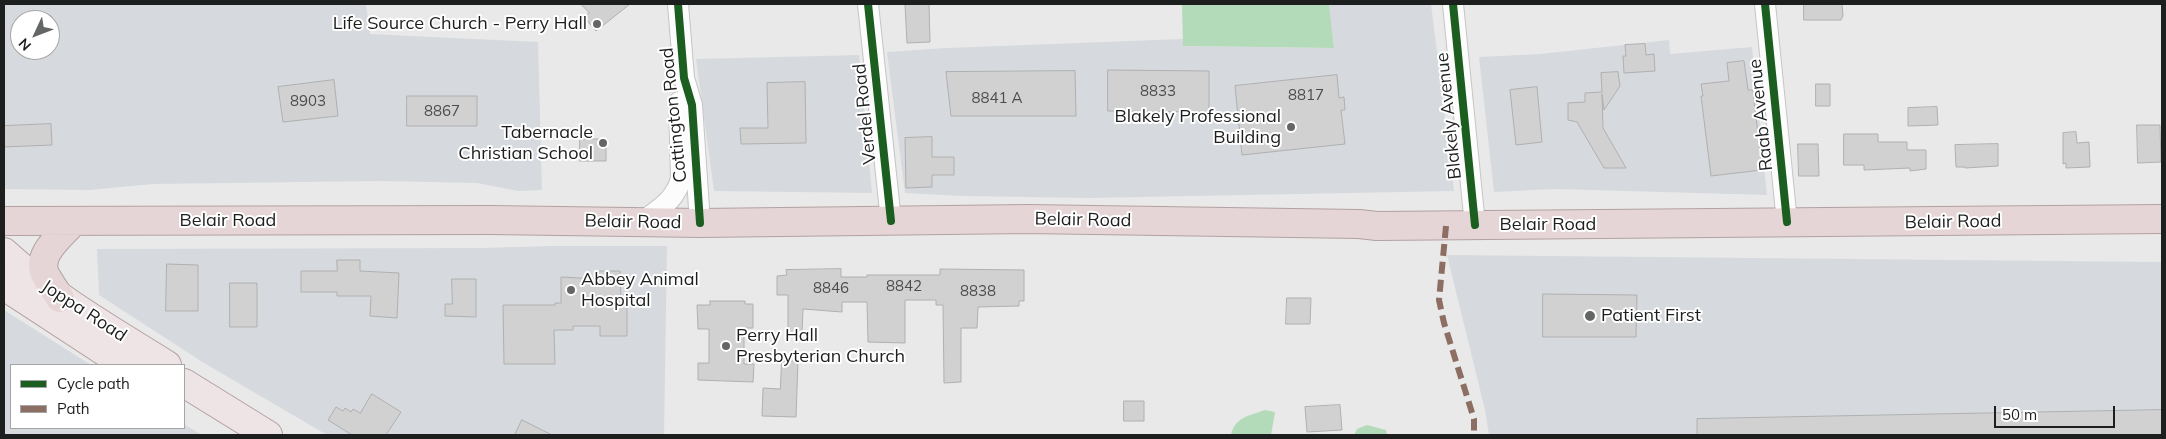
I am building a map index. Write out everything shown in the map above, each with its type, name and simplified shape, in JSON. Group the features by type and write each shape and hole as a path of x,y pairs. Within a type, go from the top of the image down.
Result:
{"highway":[{"name":"Belair Road","path":"4,221 490,220 700,223 1028,219 1359,224 1378,226 1787,222 1874,224 2162,219"},
{"path":"60,298 44,273 42,262 46,254 74,221"}],"main road":[{"name":"Joppa Road","path":"4,252 28,274 60,298 157,364"},
{"name":"Joppa Road","path":"4,286 123,364"},
{"name":"Joppa Road","path":"185,383 268,435"}],"street":[{"name":"Cottington Road","path":"678,4 684,78 692,106 700,223"},
{"name":"Verdel Road","path":"868,4 891,220"},
{"name":"Blakely Avenue","path":"1453,4 1474,225"},
{"name":"Raab Avenue","path":"1765,4 1787,222"},
{"name":"Cottington Road","path":"642,222 672,198 678,190 681,178 678,104 684,78"}],"shaded area":[{"path":"4,4 366,4 370,34 538,42 542,190 518,191 477,183 380,181 153,184 90,190 4,189"},
{"path":"1329,4 1431,4 1454,191 1090,198 905,193 887,52 1183,39 1183,46 1334,48"},
{"path":"1669,40 1670,54 1752,47 1767,195 1555,189 1494,192 1479,57 1540,54"},
{"path":"859,55 872,193 714,191 696,59"},
{"path":"667,246 664,435 327,435 204,363 99,295 97,249 481,248"},
{"path":"1447,255 2162,262 2162,435 1489,435 1485,410"},
{"path":"4,310 89,364 10,364 10,429 185,429 185,425 202,435 4,435"}],"green space":[{"path":"1182,4 1329,4 1334,48 1183,46"},
{"path":"1265,410 1275,412 1271,435 1231,435 1239,421"},
{"path":"1367,425 1386,430 1387,435 1354,435 1357,429"}],"building":[{"name":"Life Source Church - Perry Hall","path":"581,4 630,4 596,31 584,17 589,13"},
{"path":"929,4 930,42 907,43 905,5"},
{"path":"1804,4 1842,4 1843,16 1841,20 1804,20"},
{"path":"1645,44 1646,55 1654,54 1655,71 1624,73 1623,56 1626,56 1625,45"},
{"path":"1744,61 1748,90 1753,90 1762,170 1711,176 1701,84 1729,81 1727,63"},
{"path":"1108,70 1209,71 1209,112 1108,111"},
{"path":"1075,71 1076,116 951,116 946,72"},
{"path":"1618,72 1620,86 1604,110 1602,94 1603,128 1626,168 1604,168 1577,122 1568,120 1568,103 1585,102 1585,93 1602,92 1601,73"},
{"name":"Blakely Professional Building","path":"1337,75 1339,98 1344,97 1345,110 1341,110 1345,144 1242,155 1235,86"},
{"path":"334,80 338,116 283,122 278,87"},
{"path":"805,82 806,143 741,144 740,128 768,128 767,83"},
{"path":"1816,84 1830,84 1830,106 1816,106"},
{"path":"1537,87 1542,142 1516,145 1510,90"},
{"path":"407,96 477,96 477,126 407,126"},
{"path":"1937,107 1938,125 1908,126 1908,108"},
{"path":"51,124 52,145 4,147 4,126"},
{"path":"2137,125 2160,125 2161,162 2138,163"},
{"path":"2076,132 2077,143 2089,142 2090,167 2066,168 2066,163 2063,164 2063,133"},
{"path":"1844,134 1878,134 1878,142 1907,142 1907,150 1926,150 1926,169 1910,171 1910,168 1864,170 1864,165 1844,165"},
{"path":"932,137 932,157 954,157 954,175 932,175 932,187 906,188 905,138"},
{"path":"580,139 606,139 606,161 580,161"},
{"path":"1798,144 1818,144 1819,176 1799,176"},
{"path":"1998,144 1998,166 1956,167 1955,145"},
{"path":"337,260 360,260 360,271 399,273 397,318 370,316 371,296 337,296 337,292 301,292 301,271 337,271"},
{"path":"167,264 198,265 198,311 166,311"},
{"path":"841,269 841,277 940,275 940,269 1024,270 1024,301 1019,301 1019,306 978,307 977,328 961,328 961,382 944,383 943,305 936,305 936,300 905,300 905,343 868,342 867,302 842,302 842,312 803,309 802,333 788,333 788,295 777,295 777,276 787,275 786,270"},
{"path":"599,271 620,271 621,298 627,298 627,336 600,336 600,326 573,326 573,330 554,330 555,364 504,364 503,305 555,305 555,303 561,303 561,277 599,279"},
{"path":"452,279 476,279 476,317 445,316 445,304 452,304"},
{"path":"230,283 257,283 257,327 230,327"},
{"name":"Patient First","path":"1543,294 1637,295 1636,337 1543,337"},
{"path":"1287,298 1311,298 1310,324 1286,324"},
{"name":"Perry Hall Presbyterian Church","path":"710,301 745,301 745,304 753,304 753,328 744,328 744,364 754,364 753,382 698,380 698,363 709,363 709,329 698,329 697,305 710,305"},
{"path":"782,361 798,361 796,417 762,416 763,388 780,389"},
{"path":"372,394 401,412 386,435 352,435 328,420 336,407 343,411 345,408 351,412 353,409 360,413"},
{"path":"1124,401 1144,401 1144,421 1124,421"},
{"path":"1340,405 1342,430 1307,432 1305,407"},
{"path":"2162,410 2162,435 1697,435 1697,419"},
{"path":"522,420 552,435 515,435"}],"marked path":[{"path":"1446,226 1439,300 1444,323 1474,419 1474,435"}],"cycle path":[{"path":"678,4 684,78 692,105 700,223"},
{"path":"868,4 891,221"},
{"path":"1453,4 1475,225"},
{"path":"1765,4 1787,222"}],"place":[{"name":"Life Source Church - Perry Hall","path":"597,24"},
{"name":"Blakely Professional Building","path":"1291,127"},
{"name":"Tabernacle Christian School","path":"603,143"},
{"name":"Abbey Animal Hospital","path":"571,290"},
{"name":"Patient First","path":"1590,316"},
{"name":"Perry Hall Presbyterian Church","path":"726,346"}]}
